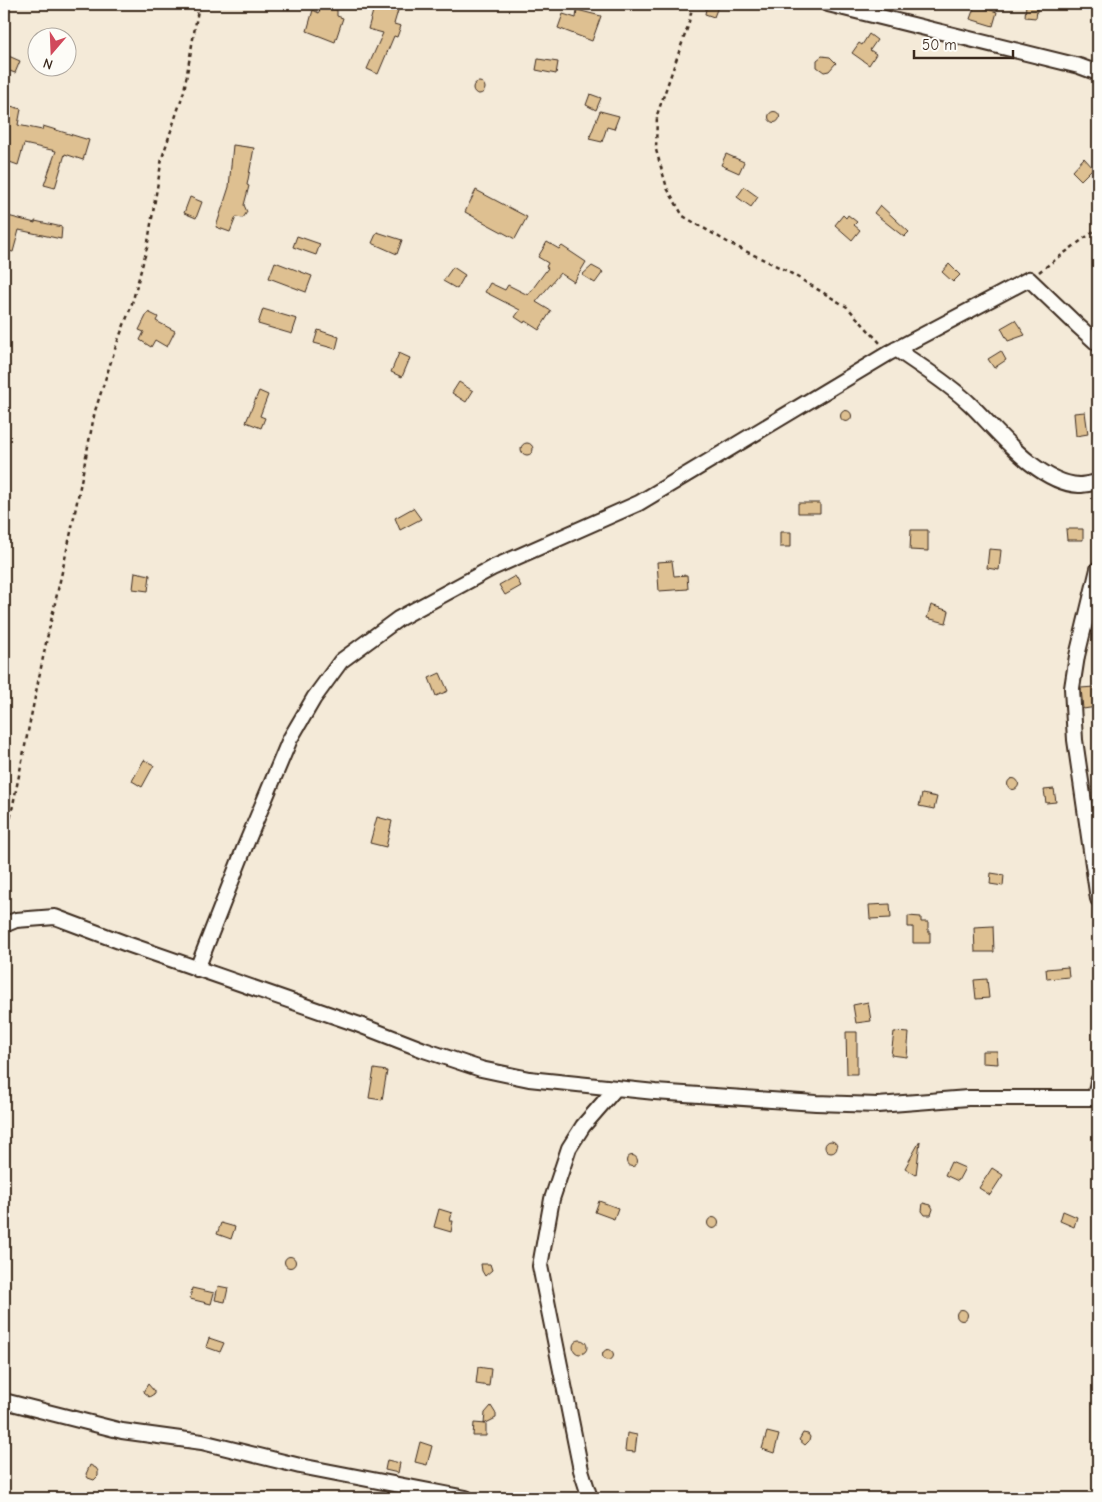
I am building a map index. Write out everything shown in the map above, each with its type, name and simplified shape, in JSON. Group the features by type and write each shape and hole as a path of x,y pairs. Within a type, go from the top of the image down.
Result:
{"street":[{"path":"828,4 1079,66 1098,73"},
{"path":"197,969 244,848 290,739 314,698 341,661 398,619 492,568 640,503 892,351 1029,279 1098,344"},
{"path":"892,351 969,403 1003,440 1035,466 1059,479 1078,485 1098,482"},
{"path":"1098,569 1077,656 1072,688 1075,740 1098,899"},
{"path":"4,925 16,920 56,917 481,1069 529,1079 616,1088 816,1103 878,1105 968,1098 1097,1098 1098,1081"},
{"path":"590,1498 581,1470 540,1266 552,1199 569,1148 583,1126 616,1088"},
{"path":"4,1401 122,1431 202,1442 300,1466 466,1498"}],"path":[{"path":"4,849 95,411 131,307 147,248 162,158 184,92 199,4"},
{"path":"693,4 688,26 657,115 656,150 667,188 683,216 729,243 787,270 847,307 892,351"},
{"path":"1029,279 1098,228"}],"building":[{"path":"375,4 400,4 394,24 401,26 397,37 394,36 378,74 367,69 383,33 368,29"},
{"path":"707,4 719,4 714,17 705,14"},
{"path":"1026,4 1038,4 1036,18 1025,17"},
{"path":"975,5 997,12 993,26 970,19"},
{"path":"320,6 337,10 337,16 343,18 335,42 307,31 313,10 319,13"},
{"path":"577,10 601,16 592,41 558,28 563,14 576,18"},
{"path":"869,34 877,40 870,50 876,54 869,65 852,53 859,43 862,45"},
{"path":"4,54 20,61 15,73 4,69"},
{"path":"822,56 830,57 836,63 829,71 824,72 817,67 817,60"},
{"path":"538,59 558,62 556,74 536,70"},
{"path":"479,82 485,88 479,94 473,88"},
{"path":"590,94 601,98 596,110 586,105"},
{"path":"4,104 21,109 18,125 42,130 43,126 89,140 83,160 65,154 55,188 44,185 56,151 24,144 18,165 4,160"},
{"path":"600,111 619,116 614,129 607,127 602,142 589,139"},
{"path":"774,111 780,117 774,123 768,117"},
{"path":"233,145 254,148 247,185 249,186 244,205 247,212 243,218 236,217 230,232 216,227 229,187"},
{"path":"726,154 744,162 739,173 721,165"},
{"path":"1084,158 1093,168 1081,180 1072,171"},
{"path":"744,187 758,197 751,207 737,197"},
{"path":"476,190 527,217 515,239 465,212"},
{"path":"190,197 202,202 196,218 184,213"},
{"path":"880,205 909,232 904,237 874,213"},
{"path":"4,215 35,223 35,221 62,227 61,239 19,230 13,252 4,250"},
{"path":"843,215 846,218 848,215 857,222 854,225 860,230 852,240 835,225"},
{"path":"377,232 402,240 397,254 372,243"},
{"path":"297,236 320,244 316,255 293,247"},
{"path":"547,242 559,249 562,246 586,262 574,282 560,273 536,302 551,311 539,330 515,317 520,310 485,292 490,283 505,290 508,285 528,295 548,268 546,267 548,263 538,257"},
{"path":"275,262 312,276 306,292 269,278"},
{"path":"949,264 960,275 953,282 942,272"},
{"path":"592,266 603,272 595,283 582,275"},
{"path":"453,267 465,275 457,289 443,281"},
{"path":"263,309 297,319 292,334 258,324"},
{"path":"148,312 158,317 156,321 175,331 167,347 155,340 151,347 140,340 144,332 139,330"},
{"path":"1015,320 1025,335 1008,341 1001,328"},
{"path":"318,330 339,337 336,349 314,343"},
{"path":"1001,351 1006,360 994,368 988,359"},
{"path":"399,353 410,358 402,377 391,372"},
{"path":"459,382 473,391 466,402 452,393"},
{"path":"259,391 268,395 260,416 265,418 261,428 246,422"},
{"path":"846,410 852,416 846,422 840,416"},
{"path":"1085,412 1088,434 1076,436 1074,413"},
{"path":"525,443 529,443 533,449 529,455 525,455 521,451 521,447"},
{"path":"798,503 820,503 820,513 798,513"},
{"path":"413,508 421,519 400,530 395,518"},
{"path":"1066,529 1083,529 1083,540 1067,540"},
{"path":"911,530 928,530 928,551 910,550"},
{"path":"780,532 791,532 791,547 780,547"},
{"path":"989,549 1001,550 999,570 987,568"},
{"path":"672,561 674,576 687,575 688,589 659,591 657,562"},
{"path":"135,572 150,575 148,591 133,589"},
{"path":"515,576 521,586 505,595 499,585"},
{"path":"931,605 949,611 946,623 927,618"},
{"path":"440,673 448,691 436,696 429,678"},
{"path":"1094,687 1097,707 1083,709 1081,688"},
{"path":"144,760 154,765 142,787 132,781"},
{"path":"1013,778 1019,784 1013,790 1007,784"},
{"path":"1054,789 1056,802 1046,803 1044,790"},
{"path":"922,794 937,797 934,809 919,806"},
{"path":"377,817 392,821 386,847 370,843"},
{"path":"991,873 1004,875 1003,886 990,884"},
{"path":"890,904 891,918 870,919 869,905"},
{"path":"908,916 921,917 921,922 928,922 930,943 913,943 913,927 908,927"},
{"path":"993,926 994,952 975,952 974,927"},
{"path":"1068,967 1069,977 1047,979 1046,969"},
{"path":"987,979 989,998 976,999 974,980"},
{"path":"868,1002 871,1021 856,1023 853,1005"},
{"path":"846,1032 857,1032 857,1074 847,1074"},
{"path":"894,1032 909,1033 907,1057 891,1055"},
{"path":"982,1051 997,1051 998,1064 982,1063"},
{"path":"374,1069 387,1071 382,1100 369,1098"},
{"path":"831,1141 837,1147 831,1153 825,1147"},
{"path":"920,1141 916,1175 905,1168"},
{"path":"630,1156 634,1156 637,1161 636,1165 630,1166 627,1163 627,1159"},
{"path":"951,1162 965,1168 958,1181 945,1175"},
{"path":"992,1168 1003,1175 990,1195 979,1188"},
{"path":"599,1201 618,1208 614,1219 595,1212"},
{"path":"923,1203 931,1205 933,1209 931,1215 925,1215 922,1211"},
{"path":"439,1209 452,1213 450,1221 453,1221 451,1232 434,1227"},
{"path":"1063,1211 1077,1217 1074,1227 1060,1221"},
{"path":"711,1218 715,1218 718,1223 717,1227 711,1228 708,1225 708,1221"},
{"path":"221,1223 235,1227 231,1239 217,1234"},
{"path":"288,1257 292,1257 295,1262 294,1266 288,1267 285,1264 285,1260"},
{"path":"481,1264 490,1264 492,1270 485,1276 482,1271"},
{"path":"218,1286 228,1288 225,1302 215,1300"},
{"path":"192,1288 214,1293 211,1304 190,1299"},
{"path":"962,1309 968,1315 962,1321 956,1315"},
{"path":"209,1338 224,1343 220,1352 206,1347"},
{"path":"577,1340 583,1340 587,1347 583,1354 577,1354 573,1350 573,1344"},
{"path":"608,1349 614,1355 608,1361 602,1355"},
{"path":"478,1367 491,1369 489,1386 476,1384"},
{"path":"148,1384 154,1391 154,1394 149,1397 143,1392"},
{"path":"491,1406 496,1414 496,1418 484,1424 485,1413"},
{"path":"474,1423 486,1424 486,1436 473,1436"},
{"path":"767,1432 779,1435 774,1453 762,1449"},
{"path":"627,1433 637,1435 635,1452 625,1451"},
{"path":"803,1433 808,1434 810,1437 805,1445 799,1440"},
{"path":"420,1442 432,1446 427,1465 415,1462"},
{"path":"387,1460 400,1463 398,1473 385,1470"},
{"path":"90,1465 98,1471 98,1476 94,1480 88,1478 86,1474"}]}
